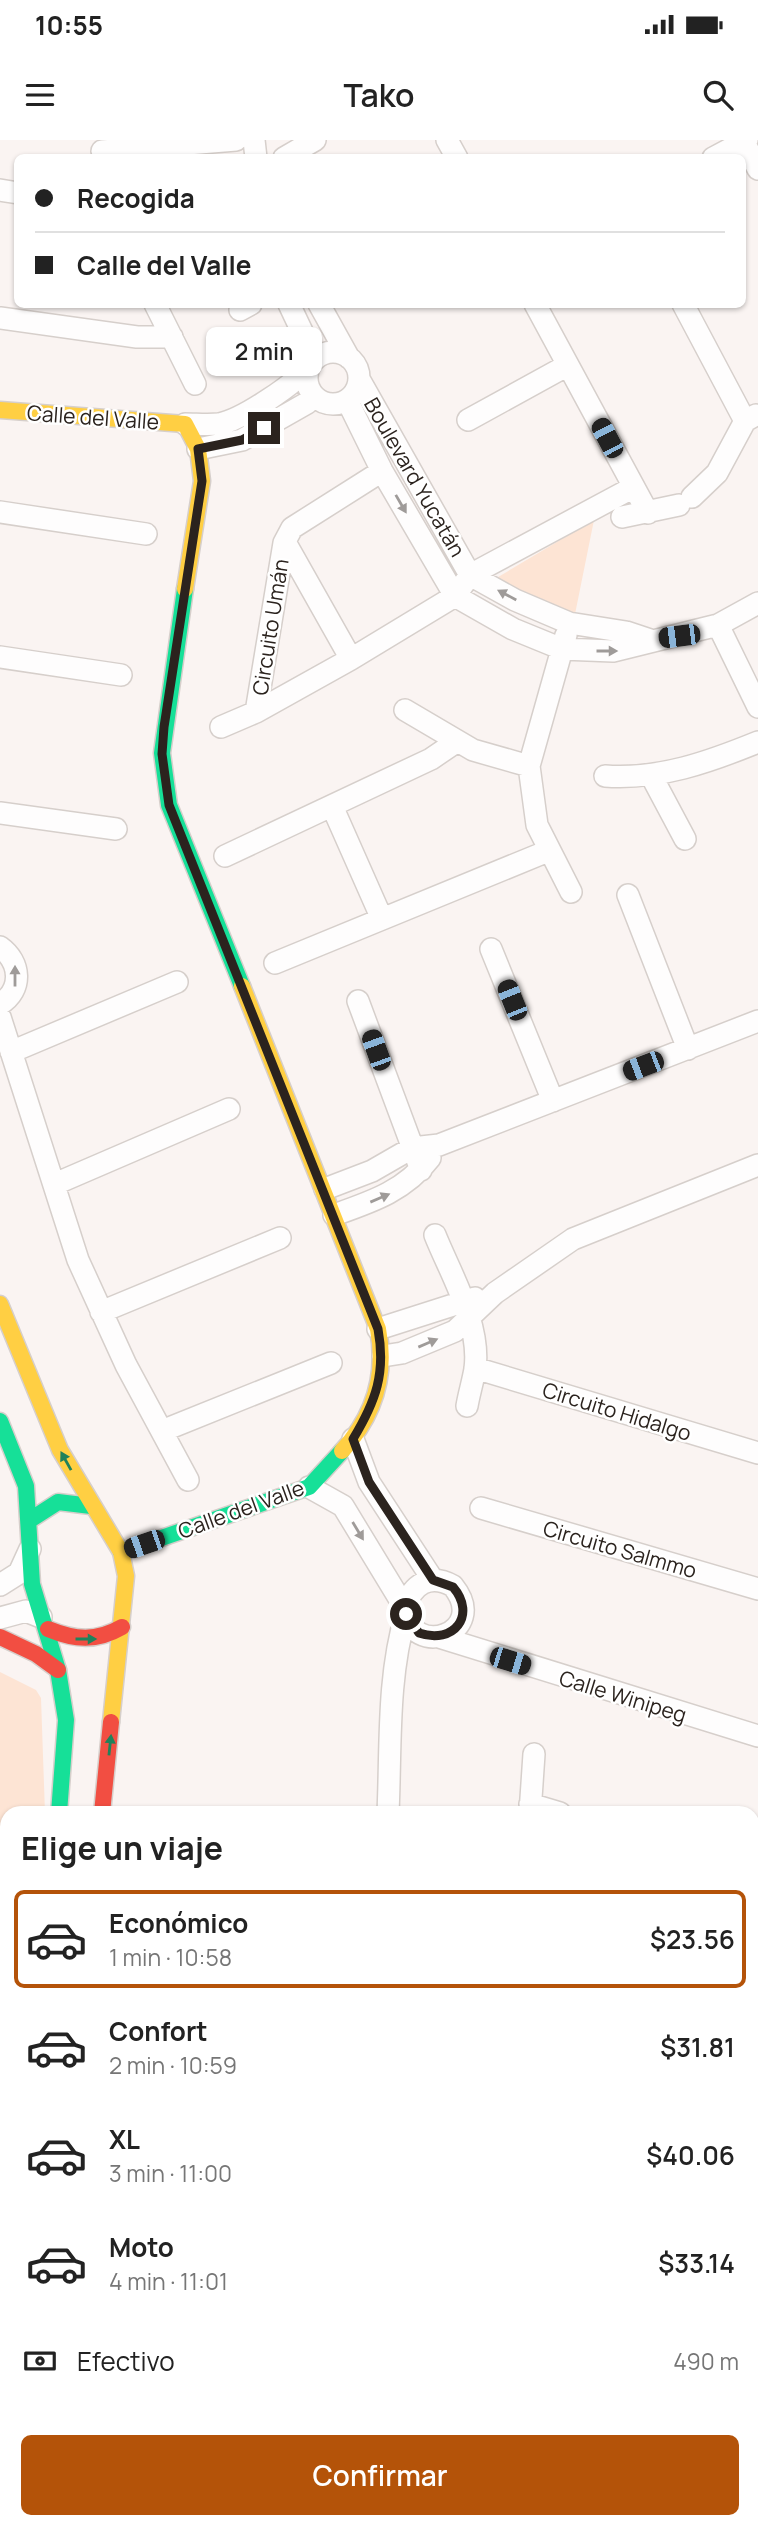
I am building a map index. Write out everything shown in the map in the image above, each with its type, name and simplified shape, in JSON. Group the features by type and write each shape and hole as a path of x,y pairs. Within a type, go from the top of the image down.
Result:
{"street":[{"path":"102,150 236,140"},
{"path":"291,154 315,140"},
{"path":"721,154 746,141 758,169"},
{"path":"157,308 195,384"},
{"path":"291,308 314,362 307,384 314,396 328,404 347,400 357,388 359,379 354,364 321,308"},
{"path":"538,308 648,513"},
{"path":"622,517 648,513 685,501 717,473 752,418 685,308"},
{"path":"0,318 137,337 172,337"},
{"path":"314,362 332,353 349,358"},
{"name":"Calle del Valle","path":"0,410 186,424 220,424 301,378 314,362"},
{"path":"468,420 568,365"},
{"name":"Boulevard Yucatán","path":"359,379 470,575 515,600 569,623 626,632 650,640"},
{"path":"198,449 242,440 307,403 314,396"},
{"name":"Boulevard Yucatán","path":"347,400 382,471 455,596 470,575"},
{"name":"Calle del Valle","path":"121,1552 309,1487 353,1439 373,1405 383,1356 378,1329 325,1189 169,805 164,781 164,727 202,481 198,449 186,424"},
{"name":"Circuito Umán","path":"256,712 279,561 292,528 382,471"},
{"path":"470,575 634,487"},
{"path":"0,512 146,534"},
{"name":"Circuito Umán","path":"285,542 351,659"},
{"path":"455,596 513,629 562,649 612,652 650,640 718,625 758,603"},
{"name":"Circuito Umán","path":"221,727 256,712 351,659 455,596"},
{"path":"569,623 529,766 537,825 548,851 572,892"},
{"path":"718,625 758,707"},
{"path":"0,657 121,675"},
{"path":"405,710 456,742 529,766"},
{"path":"225,856 430,759 456,742"},
{"path":"605,776 652,776 723,756 758,742"},
{"path":"652,776 685,839"},
{"path":"332,806 382,919"},
{"path":"0,813 116,829"},
{"path":"275,963 548,851"},
{"path":"628,895 688,1049"},
{"path":"0,947 13,959 17,977 11,995 0,1004"},
{"path":"491,949 553,1101"},
{"path":"11,1052 177,982"},
{"path":"358,1001 421,1170"},
{"path":"0,1017 78,1261 188,1480"},
{"path":"325,1189 372,1171 412,1148 439,1145 758,1021"},
{"path":"55,1184 229,1109"},
{"path":"334,1215 388,1195 421,1170 439,1145"},
{"path":"378,1329 465,1310 495,1293 573,1239 758,1165"},
{"path":"435,1235 465,1310 475,1368 467,1406"},
{"path":"101,1311 280,1238"},
{"path":"0,1304 60,1450 91,1506 121,1552 126,1576 103,1806"},
{"path":"383,1356 402,1353 444,1336 465,1310"},
{"path":"162,1431 331,1363"},
{"name":"Circuito Hidalgo","path":"475,1368 758,1453"},
{"path":"0,1421 26,1486 32,1584 58,1670 66,1720 60,1806"},
{"path":"353,1439 369,1482 433,1580"},
{"path":"343,1506 369,1482"},
{"path":"309,1487 343,1506 419,1633 435,1637"},
{"path":"30,1520 55,1500 70,1499 91,1506"},
{"name":"Circuito Salmmo","path":"481,1508 758,1589"},
{"path":"0,1584 12,1580 19,1573 30,1547"},
{"path":"388,1806 397,1642 409,1594 419,1584 433,1580 444,1581 460,1595 463,1615 489,1655"},
{"path":"0,1618 26,1611 69,1639 89,1642 106,1638 122,1627"},
{"path":"395,1667 435,1637 454,1630 463,1615"},
{"path":"0,1637 36,1654 58,1670"},
{"name":"Calle Winipeg","path":"435,1637 758,1736"},
{"path":"530,1806 534,1754"}],"shaded area":[{"path":"594,520 572,629 488,583"},
{"path":"0,1672 36,1690 41,1698 45,1806 0,1806"}],"traffic: fast":[{"path":"185,589 162,753 169,805 242,986"},
{"path":"0,1421 26,1486 32,1584 58,1670 66,1720 60,1806"},
{"path":"121,1552 309,1487 342,1451"},
{"path":"30,1520 58,1502 91,1506"}],"traffic: slow":[{"path":"0,410 185,424 198,449 202,481 185,589"},
{"path":"242,986 378,1329 381,1363 375,1394 362,1424 342,1451"},
{"path":"0,1304 60,1450 121,1552 126,1576 111,1722"}],"traffic: jam":[{"path":"48,1629 85,1638 103,1635 122,1627"},
{"path":"0,1637 36,1654 58,1670"},
{"path":"103,1806 111,1722"}],"route":[{"path":"264,428 242,440 198,449 202,481 164,727 164,781 169,805 325,1189 378,1329 383,1356 373,1405 353,1439 369,1482 420,1555 433,1580 444,1581 453,1587 460,1595 463,1605 460,1623 447,1635 439,1637 419,1633 406,1614"}]}
